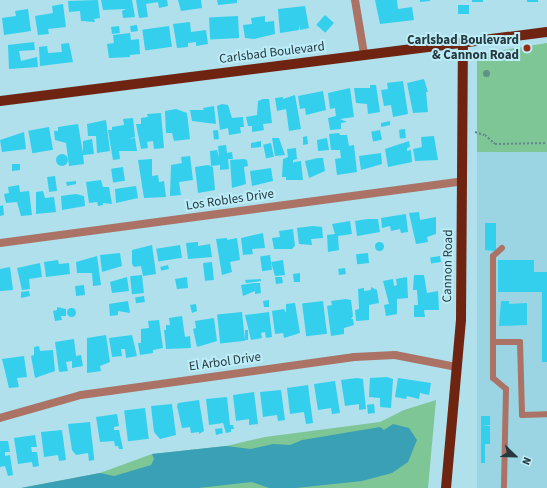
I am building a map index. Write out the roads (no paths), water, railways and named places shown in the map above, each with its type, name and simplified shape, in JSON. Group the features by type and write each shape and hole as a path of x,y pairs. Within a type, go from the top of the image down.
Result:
{"main road":[{"name":"Carlsbad Boulevard","path":"0,101 547,32"},
{"name":"Cannon Road","path":"446,488 461,320 463,43"}],"street":[{"path":"355,0 364,54"},
{"name":"Los Robles Drive","path":"0,243 463,181"},
{"name":"El Arbol Drive","path":"0,418 82,395 354,357 395,355 456,368"}],"lane":[{"path":"502,248 493,256 493,378 506,388 504,488"},
{"path":"493,342 520,342 522,415 547,414"}],"place":[{"name":"Carlsbad Boulevard & Cannon Road","path":"527,48"}]}
